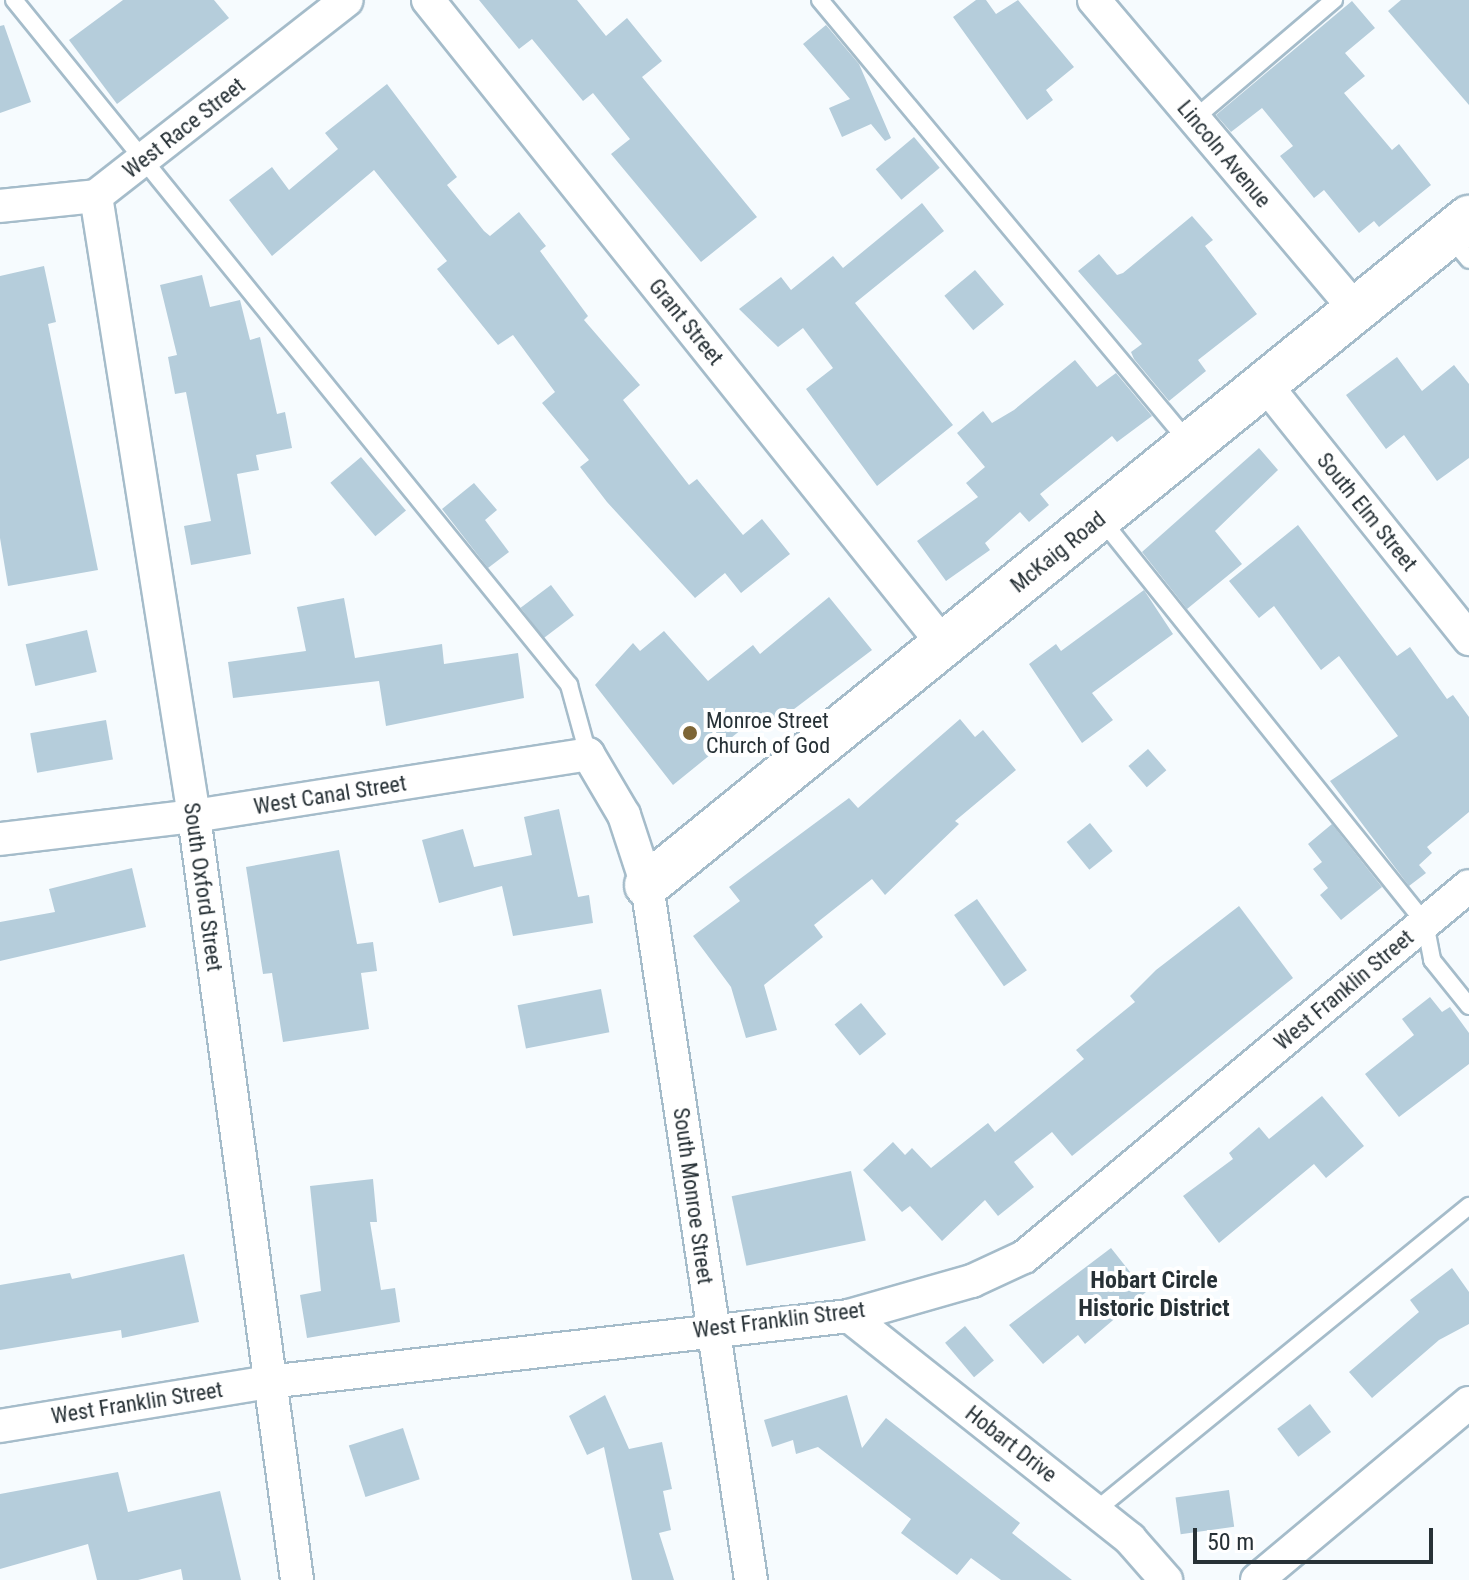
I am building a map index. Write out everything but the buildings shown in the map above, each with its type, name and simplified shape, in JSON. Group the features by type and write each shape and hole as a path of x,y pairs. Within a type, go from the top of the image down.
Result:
{"street":[{"name":"West Race Street","path":"96,196 347,0"},
{"name":"Grant Street","path":"428,0 944,645"},
{"name":"Lincoln Avenue","path":"1094,0 1355,309"},
{"path":"0,206 96,196"},
{"name":"South Oxford Street","path":"96,196 194,816 297,1580"},
{"name":"McKaig Road","path":"647,885 1355,309 1462,237"},
{"name":"South Elm Street","path":"1265,384 1469,639"},
{"name":"South Monroe Street","path":"588,754 624,815 647,885 751,1580"},
{"name":"West Canal Street","path":"0,839 194,816 588,754"},
{"name":"West Franklin Street","path":"0,1426 268,1382 712,1327 849,1316 972,1281 1024,1257 1469,886"},
{"name":"Hobart Drive","path":"849,1316 1095,1511 1166,1580"},
{"path":"1257,1580 1469,1403"}],"lane":[{"path":"14,0 569,685 588,754"},
{"path":"820,0 1191,445"},
{"path":"1194,119 1334,0"},
{"path":"1100,518 1425,923 1432,960 1469,1006"},
{"path":"1095,1511 1469,1206"}],"place":[{"name":"Monroe Street Church of God","path":"690,733"}],"district":[{"name":"Hobart Circle Historic District","path":"1154,1295"}]}
